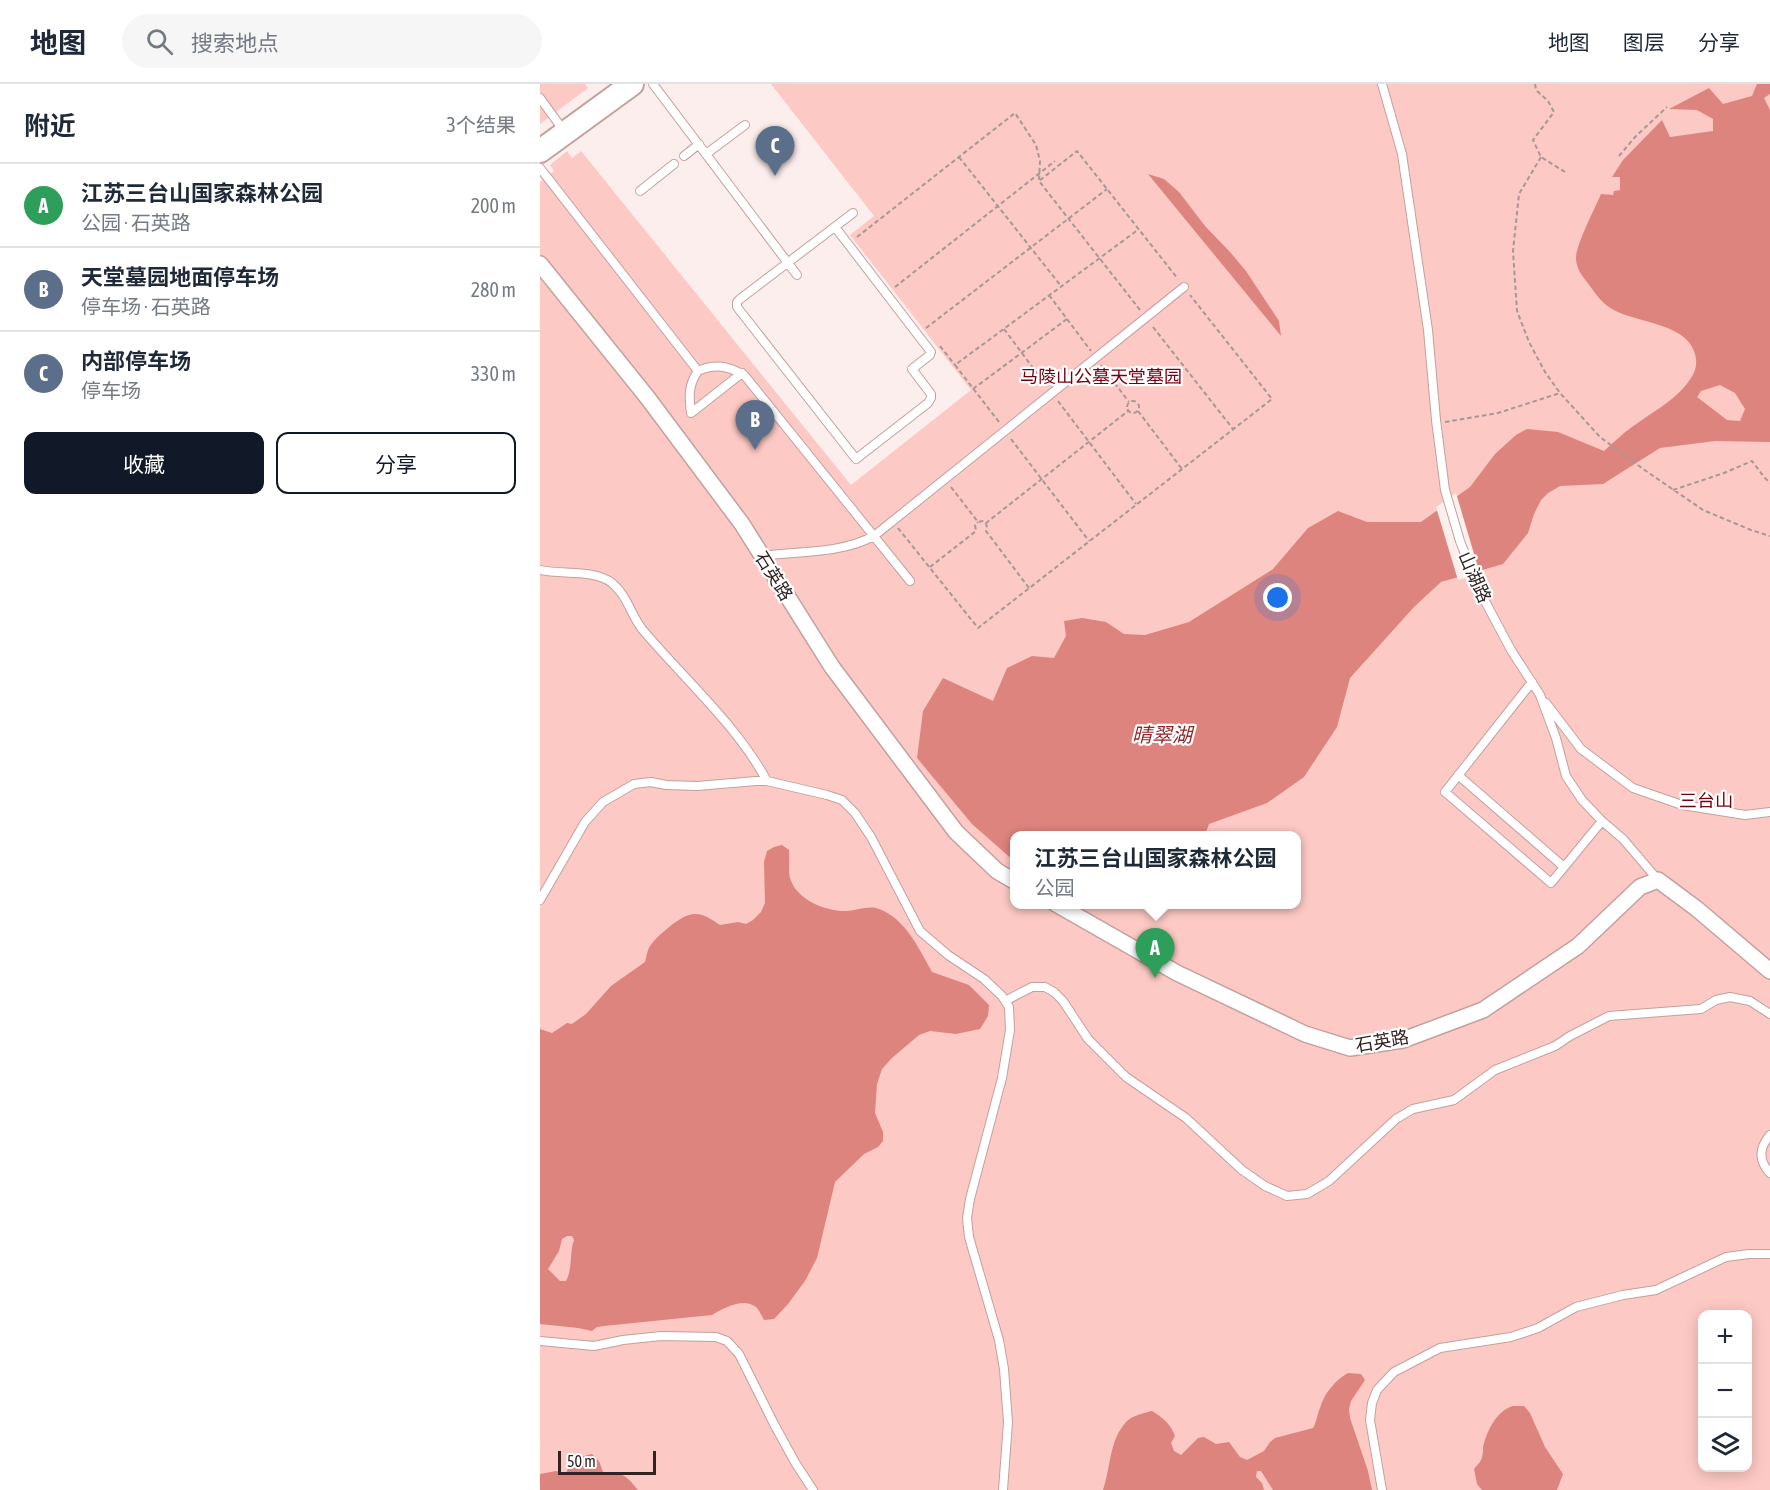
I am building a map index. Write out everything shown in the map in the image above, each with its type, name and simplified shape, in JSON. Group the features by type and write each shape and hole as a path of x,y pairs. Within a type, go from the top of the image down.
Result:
{"main road":[{"path":"540,151 562,129 616,84"},
{"path":"540,138 562,129 632,84"}],"street":[{"name":"石英路","path":"540,264 654,406 742,524 832,667 956,832 997,871 1010,879"},
{"name":"石英路","path":"1065,909 1177,973 1305,1034 1350,1048 1403,1040 1483,1010 1578,946 1640,887 1658,880"},
{"name":"山湖路","path":"1658,880 1697,909 1770,971"}],"lane":[{"path":"653,84 797,275"},
{"name":"山湖路","path":"1382,84 1402,154 1428,330 1436,423 1445,490 1460,541 1478,588 1511,650 1540,695 1556,738 1566,776 1582,800 1623,839 1658,880"},
{"path":"540,98 562,129"},
{"path":"706,154 745,125"},
{"path":"684,156 699,144"},
{"path":"640,191 674,164"},
{"path":"540,168 698,371"},
{"path":"835,227 931,352 912,369 931,394 931,399 856,459 736,307 740,299 853,213"},
{"path":"762,556 834,548 861,543 874,536 1185,287"},
{"path":"742,373 691,413 689,389 698,371 707,367 720,366 742,373 910,581"},
{"path":"540,570 600,577 612,583 629,604 640,626 757,762 767,782"},
{"path":"1532,682 1445,792 1551,883 1602,821"},
{"path":"1540,695 1581,749 1633,788 1682,805 1745,815 1770,812"},
{"path":"1458,775 1564,867"},
{"path":"540,900 585,822 603,802 634,784 651,782 697,786 767,782 842,800 855,813 871,837 920,931 948,955 984,979 1002,996 1009,1007 1010,1030 1002,1078 967,1218 969,1237 999,1340 1004,1369 1008,1422 1003,1490"},
{"path":"1005,1001 1032,987 1045,987 1054,992 1064,1001 1089,1039 1126,1077 1186,1118 1242,1170 1265,1186 1287,1196 1307,1194 1329,1181 1396,1119 1413,1109 1454,1100 1495,1070 1555,1046 1609,1016 1701,1009 1716,1000 1730,997 1750,1000 1770,1014"},
{"path":"1770,1135 1764,1142 1760,1155 1764,1166 1770,1173"},
{"path":"1382,1490 1371,1420 1372,1403 1377,1390 1394,1372 1440,1348 1511,1337 1538,1328 1576,1308 1623,1295 1656,1290 1726,1257 1770,1254"},
{"path":"540,1341 594,1346 661,1336 716,1337 727,1341 739,1354 774,1424 813,1490"}],"path":[{"path":"1535,84 1536,90 1548,101 1554,112 1533,140 1541,157 1565,172"},
{"path":"1618,156 1667,107"},
{"path":"857,237 1015,113 1036,145 1040,161 1039,181 1233,429"},
{"path":"892,521 978,628 1272,399 1077,151 1039,181"},
{"path":"959,157 1062,286"},
{"path":"1541,157 1519,194 1513,251 1517,311 1529,342 1545,372 1560,393 1600,436 1646,471 1704,510 1770,536"},
{"path":"895,287 1054,161"},
{"path":"926,328 1107,189"},
{"path":"955,365 1139,229"},
{"path":"973,389 1067,319"},
{"path":"1004,329 1136,505"},
{"path":"941,346 1089,541"},
{"path":"1436,423 1498,413 1560,393"},
{"path":"1128,411 1128,403 1133,401 1139,405 1138,411 1182,469"},
{"path":"986,523 1128,411"},
{"path":"1128,411 1132,414 1138,411"},
{"path":"1673,490 1752,461 1770,483"},
{"path":"945,479 978,522"},
{"path":"978,522 986,523"},
{"path":"978,522 975,525 1029,588"},
{"path":"930,568 987,528 986,523"}],"green space":[{"path":"540,84 585,84 588,88 540,124"},
{"path":"771,84 1770,84 1770,1490 540,1490 540,182 554,171 550,165 567,151 572,158 581,151 851,485 971,390 850,235 874,216"}],"water":[{"name":"晴翠湖","path":"1757,84 1770,84 1770,94 1764,98 1770,110 1770,442 1715,441 1660,448 1603,484 1560,486 1548,493 1541,500 1534,514 1528,533 1503,564 1441,582 1414,607 1350,678 1337,727 1304,777 1267,803 1209,824 1206,831 1010,831 1010,857 972,824 917,758 923,711 943,678 993,701 1007,668 1032,656 1054,658 1066,636 1064,621 1082,618 1106,622 1124,634 1145,635 1189,622 1273,569 1308,528 1338,511 1367,522 1421,522 1470,487 1495,454 1516,435 1527,429 1558,432 1604,451 1680,391 1692,377 1696,365 1694,351 1689,342 1670,329 1622,314 1608,306 1598,297 1581,274 1576,261 1577,252 1601,194 1613,195 1614,191 1620,190 1620,177 1612,177 1623,160 1662,120 1670,137 1713,131 1713,119 1697,110 1669,109 1709,88 1723,104 1752,96","holes":["1720,385 1735,393 1745,409 1740,421 1727,420 1697,397 1701,391"]},
{"path":"1148,174 1164,179 1179,192 1205,226 1246,271 1279,321 1281,336"},
{"path":"782,845 789,850 790,878 793,886 805,898 822,907 839,911 871,907 888,914 897,920 911,936 932,972 969,985 989,1005 988,1016 980,1029 956,1034 930,1031 919,1035 882,1069 877,1084 875,1113 883,1132 883,1141 878,1147 864,1154 835,1182 817,1258 805,1281 774,1319 764,1320 756,1307 740,1303 712,1315 604,1326 592,1331 540,1324 540,1029 552,1033 567,1023 572,1024 586,1014 611,986 645,962 649,948 656,939 684,917 693,914 702,915 720,925 738,922 746,924 753,920 761,912 765,903 764,862 767,851","holes":["572,1236 574,1240 569,1271 566,1281 560,1281 548,1269 559,1251 562,1239"]},
{"path":"1348,1373 1361,1374 1365,1380 1351,1401 1349,1409 1372,1490 1273,1490 1261,1471 1257,1471 1256,1477 1262,1483 1264,1490 1103,1490 1116,1437 1126,1422 1134,1416 1152,1411 1163,1418 1175,1436 1171,1443 1174,1451 1181,1455 1198,1438 1204,1437 1216,1444 1229,1442 1240,1457 1247,1460 1264,1451 1275,1438 1313,1428 1327,1393 1334,1383"},
{"path":"1513,1406 1524,1406 1530,1413 1545,1447 1563,1474 1557,1490 1482,1490 1477,1484 1474,1469 1480,1462 1490,1428 1502,1412"},
{"path":"592,1454 599,1461 603,1472 623,1475 638,1490 540,1490 540,1474 556,1471 566,1474 576,1459"}],"pier":[{"path":"1456,493 1480,574 1458,580 1436,507"}],"place":[{"name":"内部停车场","path":"775,176"},
{"name":"天堂墓园地面停车场","path":"755,450"},
{"name":"江苏三台山国家森林公园","path":"1155,978"}],"park label":[{"name":"马陵山公墓天堂墓园","path":"1101,376"},
{"name":"三台山","path":"1706,800"}]}
